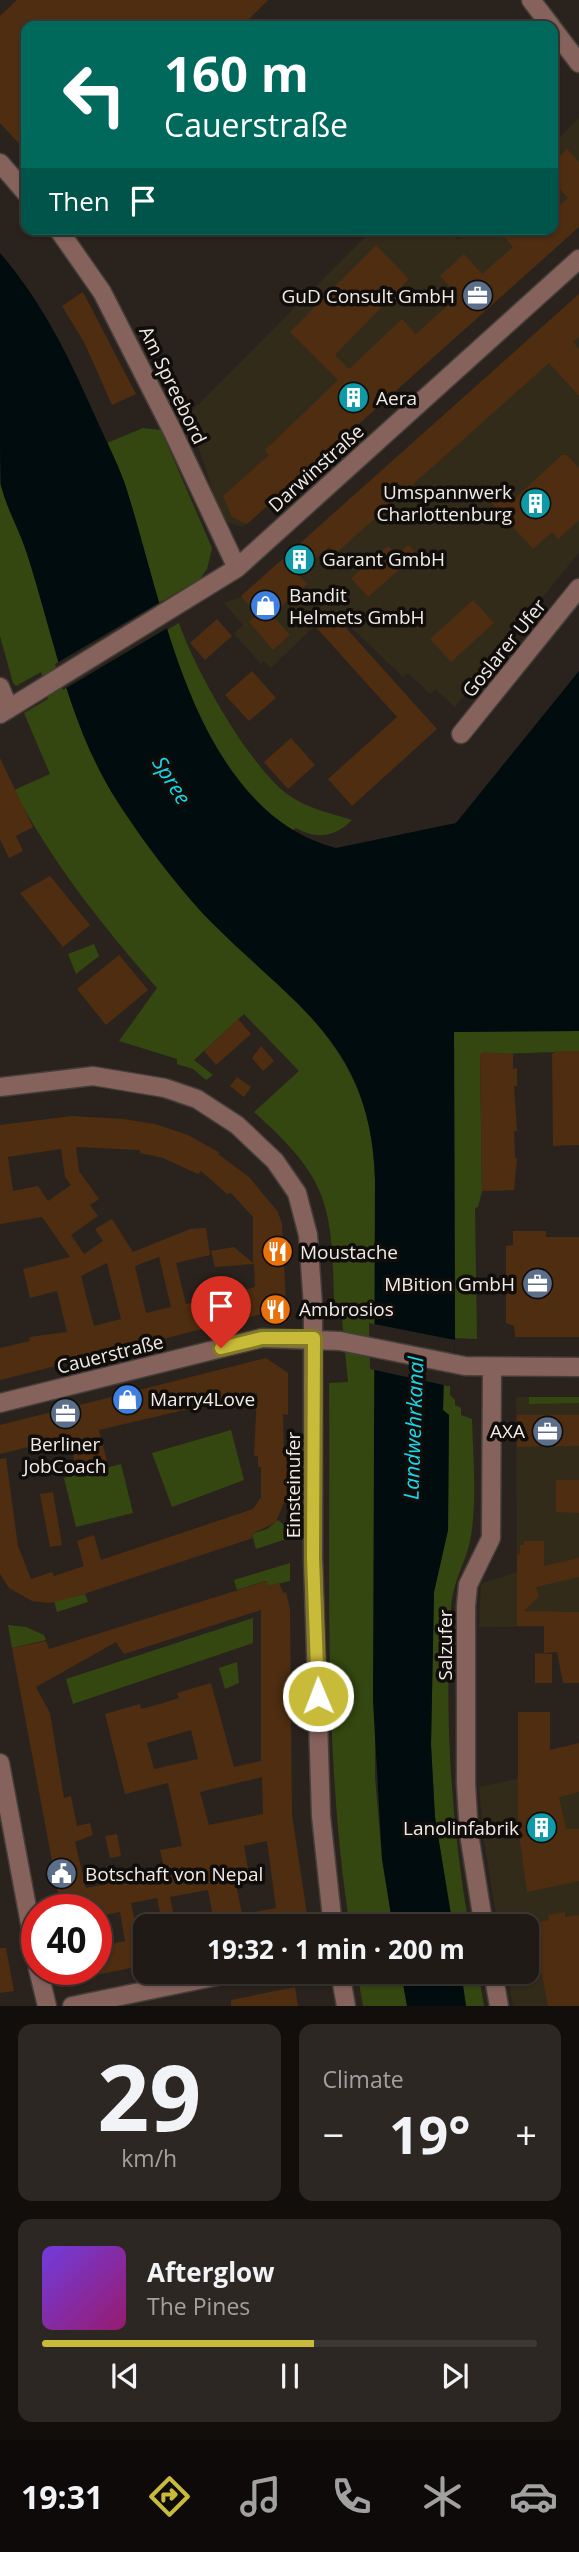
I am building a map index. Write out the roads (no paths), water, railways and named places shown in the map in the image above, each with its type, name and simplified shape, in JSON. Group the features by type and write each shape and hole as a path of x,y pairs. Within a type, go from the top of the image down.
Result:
{"street":[{"path":"530,0 546,21"},
{"path":"558,32 573,41 579,63"},
{"path":"0,163 21,187"},
{"name":"Am Spreebord","path":"62,235 102,292 173,432 237,568"},
{"name":"Darwinstraße","path":"4,711 237,568 579,259"},
{"name":"Goslarer Ufer","path":"461,734 579,588"},
{"path":"0,687 4,711"},
{"name":"Einsteinufer","path":"0,1087 93,1076 165,1088 197,1099 237,1125 275,1161 297,1193 308,1235 314,1338 313,1558 321,1816 332,1914"},
{"name":"Cauerstraße","path":"0,1403 262,1338 314,1338 358,1344 454,1364 492,1368 579,1367"},
{"name":"Salzufer","path":"482,1914 471,1846 467,1797 466,1606 468,1585 491,1538 492,1368"},
{"path":"0,1763 24,1894"},
{"path":"72,2006 179,1984"},
{"path":"342,1984 346,2006"},
{"path":"495,1984 499,2006"},
{"path":"42,1985 47,2006"}],"water":[{"path":"0,253 29,291 54,331 118,467 171,641 192,696 217,748 248,792 287,826 336,848 456,823 579,671 579,1031 454,1032 455,1338 454,1364 444,1363 443,1410 449,1415 448,1530 434,1592 431,1745 435,1817 451,1914 391,1914 382,1859 373,1701 375,1179 370,1133 360,1094 344,1061 324,1032 199,909 149,848 100,772 86,743 64,681 27,554 6,502 1,485"},
{"path":"403,1984 463,1984 466,2006 407,2006"}],"place":[{"name":"GuD Consult GmbH","path":"478,296"},
{"name":"Aera","path":"353,398"},
{"name":"Umspannwerk Charlottenburg","path":"535,503"},
{"name":"Garant GmbH","path":"299,559"},
{"name":"Bandit Helmets GmbH","path":"266,606"},
{"name":"Moustache","path":"277,1252"},
{"name":"MBition GmbH","path":"538,1284"},
{"name":"Ambrosios","path":"276,1309"},
{"name":"Marry4Love","path":"127,1399"},
{"name":"Berliner JobCoach","path":"65,1413"},
{"name":"AXA","path":"548,1431"},
{"name":"Lanolinfabrik","path":"542,1828"},
{"name":"Botschaft von Nepal","path":"62,1874"}],"water label":[{"name":"Spree","path":"172,780"},
{"name":"Landwehrkanal","path":"413,1428"}]}
